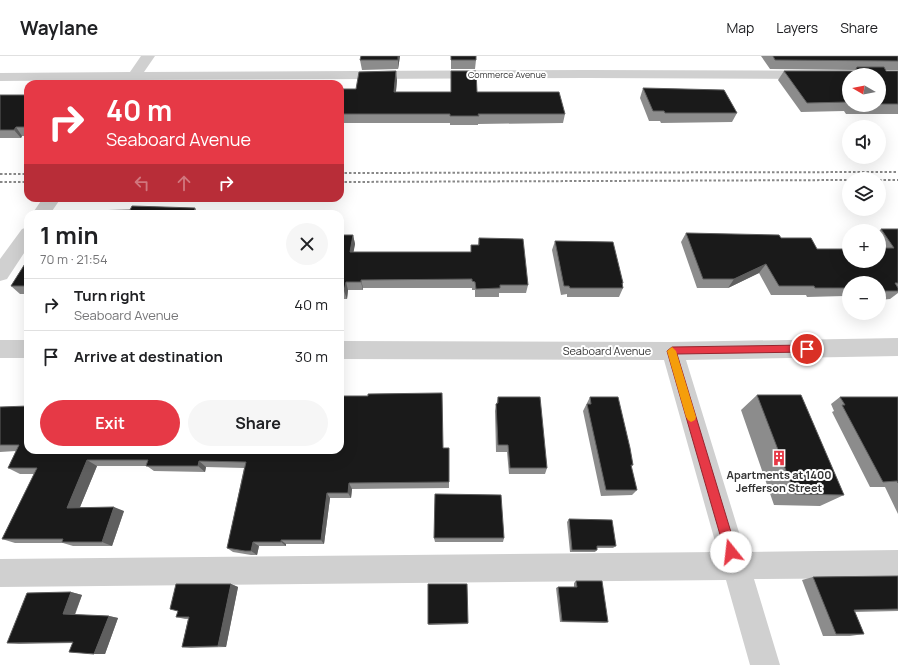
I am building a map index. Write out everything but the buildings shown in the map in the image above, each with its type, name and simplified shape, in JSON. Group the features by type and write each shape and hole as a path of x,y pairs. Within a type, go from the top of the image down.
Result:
{"street":[{"path":"132,80 148,56"},
{"name":"Commerce Avenue","path":"0,77 132,80 585,68 842,74"},
{"path":"0,274 24,239"},
{"name":"Seaboard Avenue","path":"344,350 672,351 898,347"},
{"path":"0,349 24,349"},
{"path":"672,351 765,665"},
{"path":"0,573 735,567 898,564"}],"railway":[{"path":"344,173 898,172"},
{"path":"0,174 24,174"},
{"path":"344,182 842,180"},
{"path":"886,180 898,180"},
{"path":"0,182 24,182"}],"slow traffic":[{"path":"672,351 691,417"}],"place":[{"name":"Apartments at 1400 Jefferson Street","path":"779,458"}],"route":[{"path":"731,552 672,351 807,349"}]}
